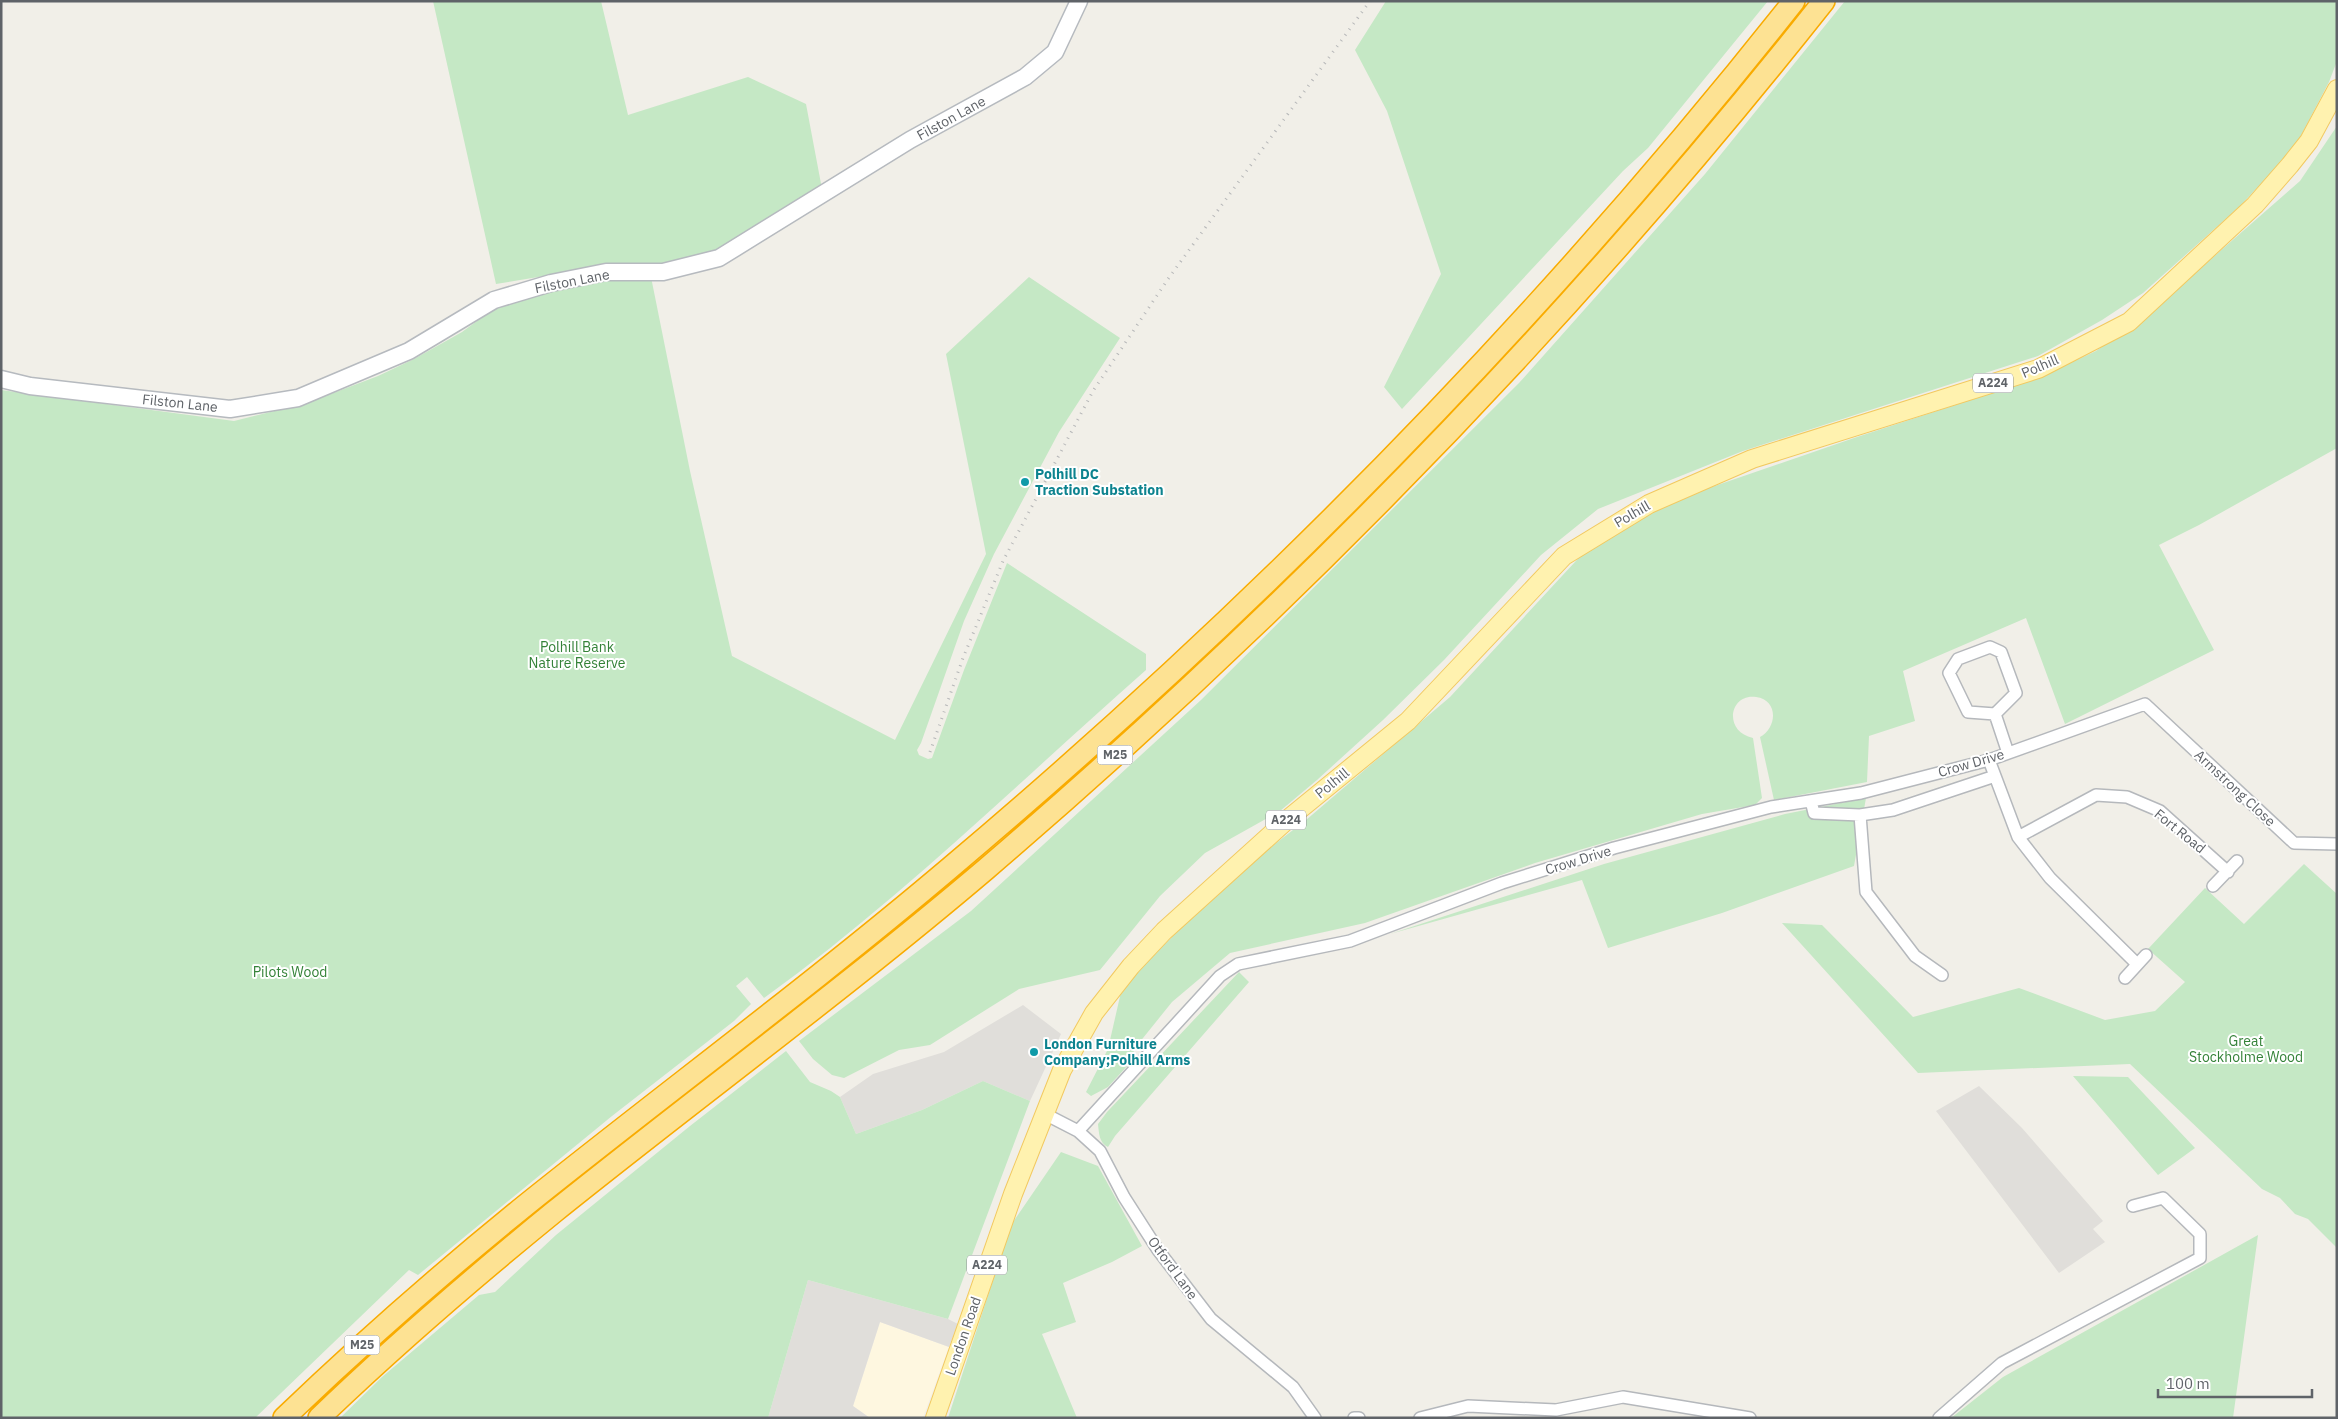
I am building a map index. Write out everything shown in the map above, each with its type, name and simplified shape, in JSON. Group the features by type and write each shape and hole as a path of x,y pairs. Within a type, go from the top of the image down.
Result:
{"highway":[{"name":"M25","path":"284,1418 442,1274 527,1204 825,971 911,901 1044,788 1174,670 1337,512 1503,340 1641,185 1794,1"},
{"name":"M25","path":"319,1418 425,1321 524,1237 818,1007 931,915 1078,788 1226,653 1354,529 1532,343 1678,177 1824,1"}],"main road":[{"name":"Polhill","path":"1043,1113 1069,1056 1094,1013 1144,952 1164,931 1288,819 1408,721 1564,556 1649,504 1752,459 2038,369 2128,322 2255,205 2290,166 2309,141 2337,89"},
{"name":"London Road","path":"935,1418 1012,1194 1043,1113"}],"street":[{"name":"Filston Lane","path":"1,379 30,386 230,409 298,398 409,351 494,300 551,283 606,272 663,272 720,258 910,140 1025,77 1055,52 1079,1"},
{"path":"1990,647 2001,652 2016,693 1995,714 1968,712 1949,673 1958,659 1990,647"},
{"name":"Crow Drive","path":"1078,1131 1220,976 1238,964 1350,940 1502,883 1614,848 1771,807 1861,793 1989,760 2145,704"},
{"name":"Armstrong Close","path":"2145,704 2294,843 2337,844"},
{"path":"1995,714 2008,753"},
{"path":"1989,760 2018,837 2050,878 2137,964"},
{"path":"1811,801 1814,812 1860,815 1893,810 1995,776"},
{"name":"Fort Road","path":"2018,837 2096,795 2128,797 2160,811 2228,872"},
{"path":"1860,815 1866,892 1915,956 1942,975"},
{"path":"2213,886 2237,861"},
{"path":"2125,978 2146,955"},
{"name":"Otford Lane","path":"1043,1113 1078,1131 1100,1151 1124,1197 1158,1250 1211,1319 1293,1387 1315,1418"},
{"path":"1938,1418 2002,1363 2200,1258 2200,1234 2163,1198 2133,1206"},
{"path":"1420,1418 1468,1406 1556,1410 1623,1397 1750,1418"}],"shaded area":[{"path":"1023,1005 1061,1034 1030,1101 983,1081 922,1110 856,1134 840,1097 873,1074 944,1052"},
{"path":"1979,1086 2022,1128 2103,1221 2093,1229 2105,1242 2059,1273 1936,1111"},
{"path":"808,1280 948,1319 958,1324 949,1347 880,1322 853,1406 870,1418 768,1418"},
{"path":"880,1322 949,1347 923,1418 870,1418 853,1406"}],"green space":[{"path":"433,1 601,1 628,115 748,77 806,104 822,189 716,253 666,263 599,267 496,284"},
{"path":"1386,1 1768,1 1648,148 1623,171 1402,409 1384,387 1441,274 1387,111 1355,50"},
{"path":"1845,1 2337,1 2337,61 2329,82 2294,149 2239,207 2143,293 2102,320 2038,356 1743,451 1598,509 1541,555 1444,660 1383,720 1317,780 1280,811 1205,853 1160,896 1100,970 1019,989 930,1045 899,1050 844,1078 832,1075 813,1059 799,1041 971,911 1201,700 1519,383 1705,174"},
{"path":"2337,126 2337,448 2199,525 2159,545 2214,650 2065,724 2026,618 1903,671 1915,721 1869,736 1867,782 1774,800 1760,737 1770,727 1773,715 1772,709 1769,703 1763,699 1747,697 1735,707 1733,714 1737,728 1743,734 1753,738 1762,798 1755,805 1702,814 1535,863 1365,923 1230,953 1172,1002 1135,1048 1129,1064 1108,1087 1091,1096 1086,1092 1108,1049 1121,992 1140,969 1202,907 1450,697 1587,549 1674,500 1854,438 2038,378 2096,351 2154,309 2300,181"},
{"path":"651,277 690,471 732,656 895,740 986,554 946,354 1029,277 1120,338 1059,432 994,554 964,621 917,750 919,755 928,759 932,758 964,670 1007,563 1146,654 1146,670 912,880 814,960 764,998 747,977 736,986 751,1004 734,1021 612,1116 418,1275 409,1270 255,1418 1,1418 1,390 234,421 307,403 378,376 414,359 462,332 499,305 603,279"},
{"path":"1866,798 1854,866 1722,913 1608,948 1582,880 1390,934 1604,864 1785,814"},
{"name":"Great Stockholme Wood","path":"2304,864 2337,894 2337,1248 2308,1219 2295,1214 2280,1198 2262,1189 2130,1064 1918,1073 1782,923 1822,925 1913,1017 2019,988 2105,1020 2155,1011 2185,982 2148,949 2205,888 2244,924"},
{"path":"1239,972 1249,982 1115,1136 1108,1147 1105,1145 1100,1137 1098,1124 1107,1112"},
{"path":"786,1051 810,1082 840,1097 856,1134 922,1110 983,1081 1030,1101 948,1319 808,1280 768,1418 340,1418 382,1377 479,1295 495,1292 556,1235"},
{"path":"2073,1076 2128,1077 2195,1148 2158,1175"},
{"path":"1061,1152 1098,1166 1142,1246 1112,1262 1063,1283 1076,1322 1042,1334 1077,1418 948,1418 1011,1225"},
{"path":"2258,1235 2233,1418 1951,1418 2003,1377"}],"railway":[{"path":"930,752 963,658 1003,561 1093,391 1168,279 1370,1"}],"place":[{"name":"Polhill DC Traction Substation","path":"1025,482"},
{"name":"London Furniture Company;Polhill Arms","path":"1034,1052"}],"park label":[{"name":"Polhill Bank Nature Reserve","path":"577,656"},
{"name":"Pilots Wood","path":"290,972"}]}
